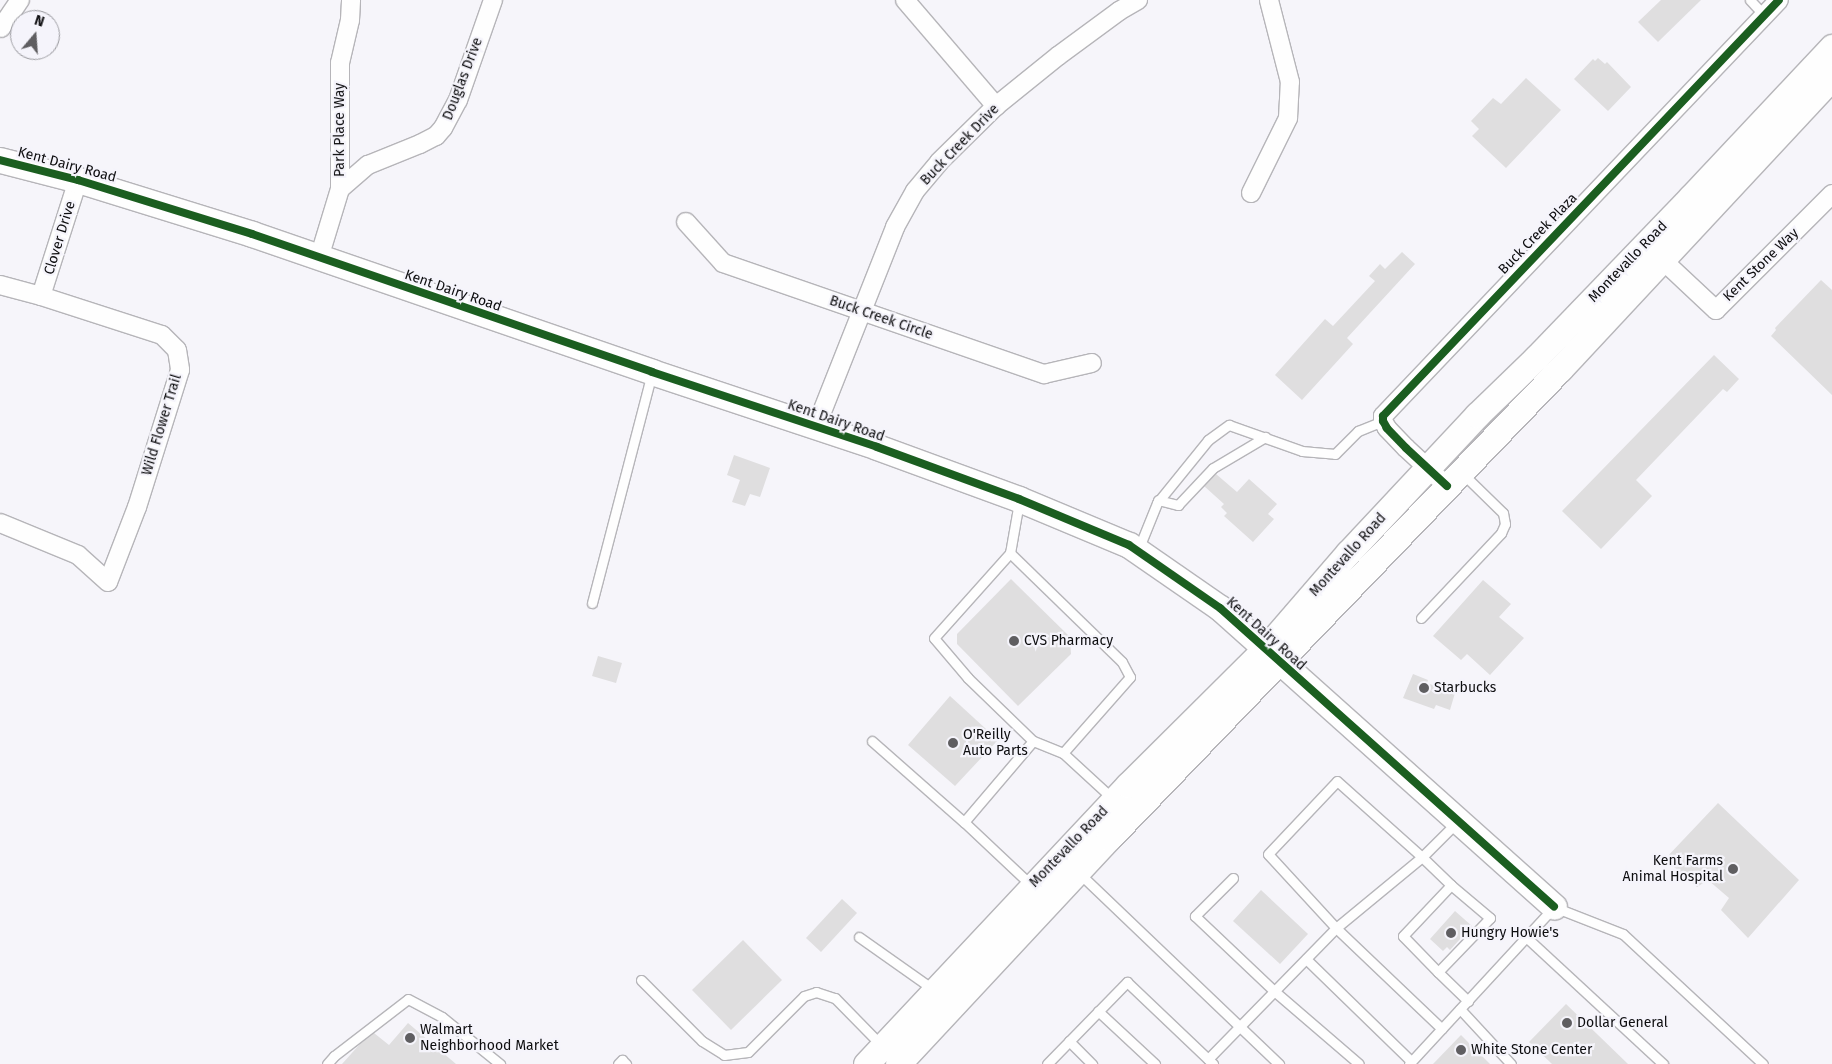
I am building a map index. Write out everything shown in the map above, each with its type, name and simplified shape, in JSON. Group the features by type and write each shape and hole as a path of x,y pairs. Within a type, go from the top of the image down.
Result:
{"main road":[{"name":"Montevallo Road","path":"888,1058 934,990 1114,800 1272,655 1454,479 1832,46"},
{"name":"Montevallo Road","path":"888,1058 1077,872 1272,655 1348,553 1428,468 1654,252 1832,77"},
{"name":"Kent Dairy Road","path":"0,160 78,180 183,211 816,427 1019,499 1129,545 1220,608 1554,906"}],"street":[{"path":"1,28 20,0"},
{"name":"Park Place Way","path":"319,258 340,189 340,63 350,20 351,0"},
{"name":"Douglas Drive","path":"340,189 368,165 420,144 436,136 443,128 458,100 492,0"},
{"path":"906,0 996,106"},
{"name":"Buck Creek Drive","path":"816,427 895,227 915,191 939,162 996,106 1065,50 1119,11 1138,0"},
{"path":"1251,193 1288,118 1290,82 1269,0"},
{"name":"Buck Creek Plaza","path":"1383,421 1383,416 1388,408 1779,0"},
{"name":"Clover Drive","path":"42,296 78,180"},
{"name":"Kent Stone Way","path":"1654,252 1716,310 1832,194"},
{"name":"Buck Creek Circle","path":"686,222 724,263 862,311 1044,374 1092,363"},
{"name":"Wild Flower Trail","path":"0,285 42,296 162,336 177,350 180,358 176,386 137,507 108,582 78,555 0,523"},
{"path":"1383,421 1406,448 1428,468 1454,479"}],"lane":[{"path":"1750,0 1764,15"},
{"path":"592,603 652,372"},
{"path":"1137,550 1158,500 1208,440 1229,425 1302,450 1335,454 1358,431 1383,421"},
{"path":"1158,500 1178,505 1213,468 1265,438"},
{"path":"1421,618 1501,533 1505,524 1503,513 1454,479"},
{"path":"1019,499 1010,553 934,638 968,678 1033,741 1063,753 1114,800"},
{"path":"1010,553 1122,662 1130,677 1063,753"},
{"path":"872,741 964,822 1032,886"},
{"path":"964,822 1033,741"},
{"path":"1438,972 1490,918 1337,780 1268,854 1336,928 1442,1029"},
{"path":"1047,1064 1127,982 1210,1062 1273,990 1336,928 1422,857 1458,821"},
{"path":"1077,872 1279,1064"},
{"path":"1233,878 1195,916 1273,990 1359,1064"},
{"path":"1451,884 1403,936 1468,1001"},
{"path":"1306,958 1410,1063 1554,906 1623,934 1763,1064"},
{"path":"859,937 934,990"},
{"path":"1526,937 1663,1064"},
{"path":"640,980 702,1041 724,1055 748,1052 804,996 816,992 835,998 888,1058"},
{"path":"327,1064 334,1056 408,999 442,1017 500,1064"},
{"path":"1460,1009 1511,1064"},
{"path":"1098,1012 1155,1064"},
{"path":"1069,1041 1092,1064"},
{"path":"618,1064 622,1060 626,1064"}],"building":[{"path":"1661,0 1701,0 1658,42 1638,22"},
{"path":"1598,58 1605,64 1607,62 1631,87 1608,111 1574,79 1593,59 1595,61"},
{"path":"1526,78 1561,110 1506,168 1472,136 1479,129 1471,121 1493,98 1501,104"},
{"path":"1402,252 1415,264 1347,338 1353,344 1302,400 1275,375 1325,319 1333,326 1375,281 1369,276 1380,264 1385,269"},
{"path":"1821,280 1832,290 1832,395 1771,336 1776,330 1775,328"},
{"path":"1714,355 1739,379 1727,392 1723,389 1636,480 1652,496 1601,549 1562,511"},
{"path":"734,455 770,468 760,497 750,494 745,506 732,502 740,480 727,475"},
{"path":"1216,474 1237,492 1249,479 1277,504 1268,514 1274,519 1253,542 1224,516 1227,513 1221,507 1224,504 1204,486"},
{"name":"CVS Pharmacy","path":"1011,579 1070,637 1071,654 1018,706 957,644 957,634"},
{"path":"1483,580 1511,604 1499,617 1524,638 1490,675 1467,654 1461,660 1433,636"},
{"path":"598,656 622,663 616,683 592,676"},
{"name":"Starbucks","path":"1413,674 1428,680 1427,683 1455,693 1450,710 1436,705 1434,709 1403,698"},
{"name":"O'Reilly Auto Parts","path":"950,696 998,740 955,786 908,745"},
{"name":"Kent Farms Animal Hospital","path":"1718,803 1799,880 1748,938 1721,910 1729,898 1708,880 1697,887 1665,859"},
{"path":"1261,890 1308,934 1280,964 1233,921"},
{"path":"842,899 857,913 821,952 806,938"},
{"name":"Hungry Howie's","path":"1455,911 1472,926 1450,950 1447,947 1443,951 1430,939"},
{"path":"743,940 782,980 731,1030 692,990"},
{"name":"Dollar General","path":"1566,1004 1628,1064 1552,1064 1529,1042"},
{"name":"Walmart Neighborhood Market","path":"408,1023 456,1064 342,1064 360,1044 374,1033 389,1045"},
{"name":"White Stone Center","path":"1461,1035 1490,1064 1433,1064"}],"cycle path":[{"path":"1447,486 1387,428 1383,421 1383,416 1779,0"},
{"path":"0,160 78,180 252,234 652,372 877,447 1019,499 1129,545 1220,608 1554,907"}],"place":[{"name":"CVS Pharmacy","path":"1014,641"},
{"name":"Starbucks","path":"1424,688"},
{"name":"O'Reilly Auto Parts","path":"953,743"},
{"name":"Kent Farms Animal Hospital","path":"1733,869"},
{"name":"Hungry Howie's","path":"1451,933"},
{"name":"Dollar General","path":"1567,1023"},
{"name":"Walmart Neighborhood Market","path":"410,1038"},
{"name":"White Stone Center","path":"1461,1050"}]}
